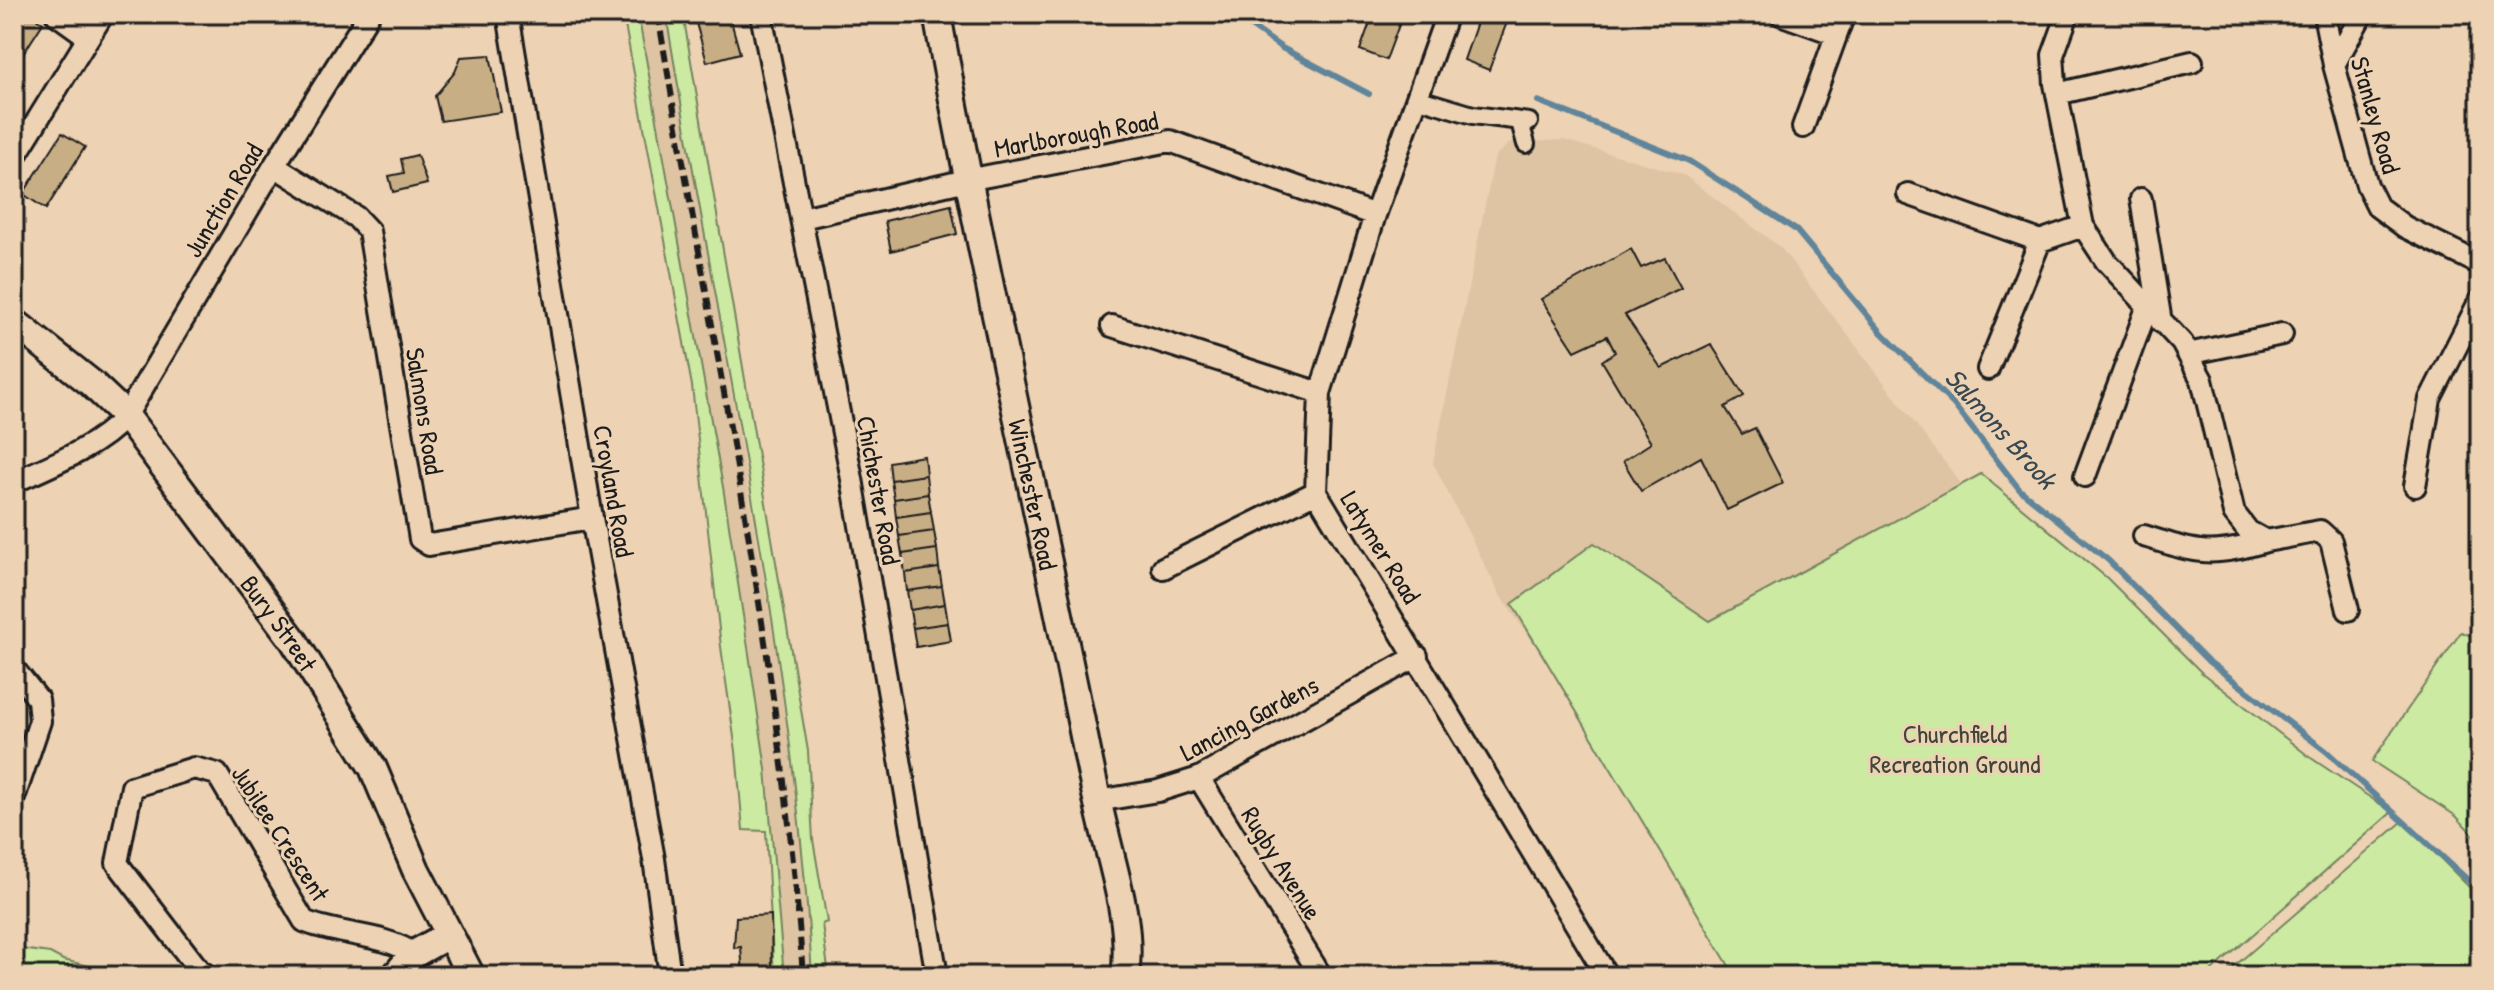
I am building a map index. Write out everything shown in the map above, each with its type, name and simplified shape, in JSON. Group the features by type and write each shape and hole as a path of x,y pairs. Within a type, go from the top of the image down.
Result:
{"street":[{"path":"56,14 88,37"},
{"path":"14,158 103,14"},
{"name":"Junction Road","path":"126,416 274,166 369,14"},
{"name":"Croyland Road","path":"508,14 592,518 654,859 670,976"},
{"name":"Chichester Road","path":"761,14 852,479 937,976"},
{"name":"Winchester Road","path":"937,14 967,180 1097,801 1121,901 1125,976"},
{"name":"Latymer Road","path":"1447,14 1375,215 1320,393 1316,492 1607,976"},
{"path":"1780,14 1836,34"},
{"path":"1803,127 1844,14"},
{"path":"2068,14 2053,55 2057,94 2083,226 2106,261 2182,343 2202,380 2234,513 2248,531 2266,541"},
{"name":"Stanley Road","path":"2324,14 2334,65 2367,185 2378,207 2405,227 2480,264"},
{"path":"2334,65 2362,14"},
{"path":"2057,94 2192,62"},
{"path":"1416,98 1473,115 1525,122 1526,144"},
{"name":"Marlborough Road","path":"802,218 967,180 1170,141 1375,215"},
{"name":"Salmons Road","path":"274,166 356,217 369,231 420,539 429,545 592,518"},
{"path":"1908,194 2040,241 2083,226"},
{"path":"2085,476 2154,315 2141,199"},
{"path":"1988,369 2040,241"},
{"path":"2415,486 2430,399 2480,300"},
{"name":"Bury Street","path":"14,322 91,383 126,416 294,641 373,768 416,870 471,976"},
{"path":"1112,326 1320,393"},
{"path":"2188,354 2282,334"},
{"path":"14,482 56,463 114,428 126,416"},
{"path":"1163,568 1316,492"},
{"path":"2144,536 2192,552 2212,553 2320,531 2331,541 2348,610"},
{"name":"Lancing Gardens","path":"1097,801 1158,791 1199,778 1417,656"},
{"path":"14,669 38,699 40,721 14,798"},
{"name":"Jubilee Crescent","path":"208,976 199,970 117,863 132,787 194,768 217,774 304,921 322,929 400,944 414,954"},
{"name":"Rugby Avenue","path":"1199,778 1321,976"},
{"path":"395,976 414,954 448,935"}],"shaded area":[{"path":"638,14 666,14 774,640 798,808 812,976 784,976 766,769 749,654 723,487"},
{"path":"1564,140 1684,175 1781,248 1989,520 1622,767 1501,597 1433,463 1495,156 1510,143"}],"green space":[{"path":"623,14 638,14 723,487 766,769 784,976 774,976 766,831 743,830 692,386"},
{"path":"666,14 683,14 808,751 813,840 827,922 822,924 829,976 812,976 802,855 771,613"},
{"name":"Churchfield Recreation Ground","path":"1981,474 2107,578 2202,673 2311,758 2392,812 2206,976 1735,976 1512,604 1594,543 1710,621"},
{"path":"2461,632 2480,639 2480,842 2456,816 2372,761"},
{"path":"2403,821 2480,898 2480,976 2223,976"},
{"path":"14,948 50,953 63,960 133,976 14,976"}],"building":[{"path":"14,14 30,14 43,23 14,68"},
{"path":"729,14 740,53 707,62 696,23"},
{"path":"1373,14 1403,14 1386,60 1360,50"},
{"path":"1480,14 1510,14 1489,70 1464,60"},
{"path":"490,55 501,112 441,121 435,96 455,72 461,57"},
{"path":"62,133 85,147 46,209 23,194"},
{"path":"417,155 427,184 393,192 389,176 404,173 401,159"},
{"path":"951,205 957,234 891,251 885,221"},
{"path":"1631,249 1641,268 1665,258 1681,288 1625,315 1661,368 1711,344 1744,396 1725,407 1742,434 1755,428 1783,483 1727,510 1701,457 1641,491 1623,461 1651,443 1602,361 1615,352 1607,336 1575,351 1541,299"},
{"path":"924,456 926,475 891,480 889,462"},
{"path":"926,475 928,494 894,499 891,480"},
{"path":"928,494 931,512 896,517 894,499"},
{"path":"931,512 934,531 899,536 896,517"},
{"path":"934,531 937,549 902,554 899,536"},
{"path":"937,549 939,568 905,573 902,554"},
{"path":"939,568 942,586 907,591 905,573"},
{"path":"942,586 945,604 910,610 907,591"},
{"path":"945,604 948,623 913,628 910,610"},
{"path":"948,623 951,641 916,647 913,628"},
{"path":"771,915 772,973 743,975 741,947 734,948 736,917"}],"waterway":[{"name":"Salmons Brook","path":"1234,14 1282,48 1369,94"},
{"name":"Salmons Brook","path":"1538,101 1689,161 1796,230 1882,333 1954,405 2020,490 2108,560 2208,661 2326,751 2480,891"}],"railway":[{"path":"658,14 761,614 778,734 803,976"}]}
